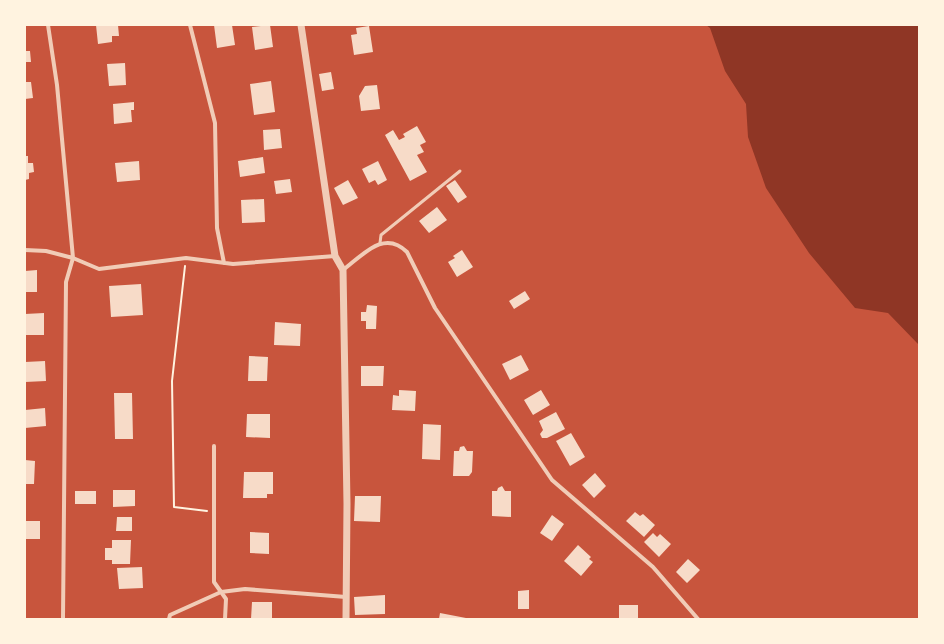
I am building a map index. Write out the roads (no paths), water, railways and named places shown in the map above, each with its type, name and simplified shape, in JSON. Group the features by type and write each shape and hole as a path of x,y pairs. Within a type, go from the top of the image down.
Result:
{"street":[{"path":"48,25 57,85 73,258 66,282 63,619"},
{"path":"190,25 215,123 217,228 224,263"},
{"path":"301,25 335,256 343,270 347,488 346,619"},
{"path":"343,270 380,243 394,242 407,252 435,308 552,480 658,572 698,619"},
{"path":"25,250 46,251 73,258 99,269 186,258 233,264 335,256"},
{"path":"214,446 214,582 226,599 225,619"},
{"path":"168,619 170,615 221,592 245,589 346,597"}],"lane":[{"path":"380,243 381,235 460,171"}]}
